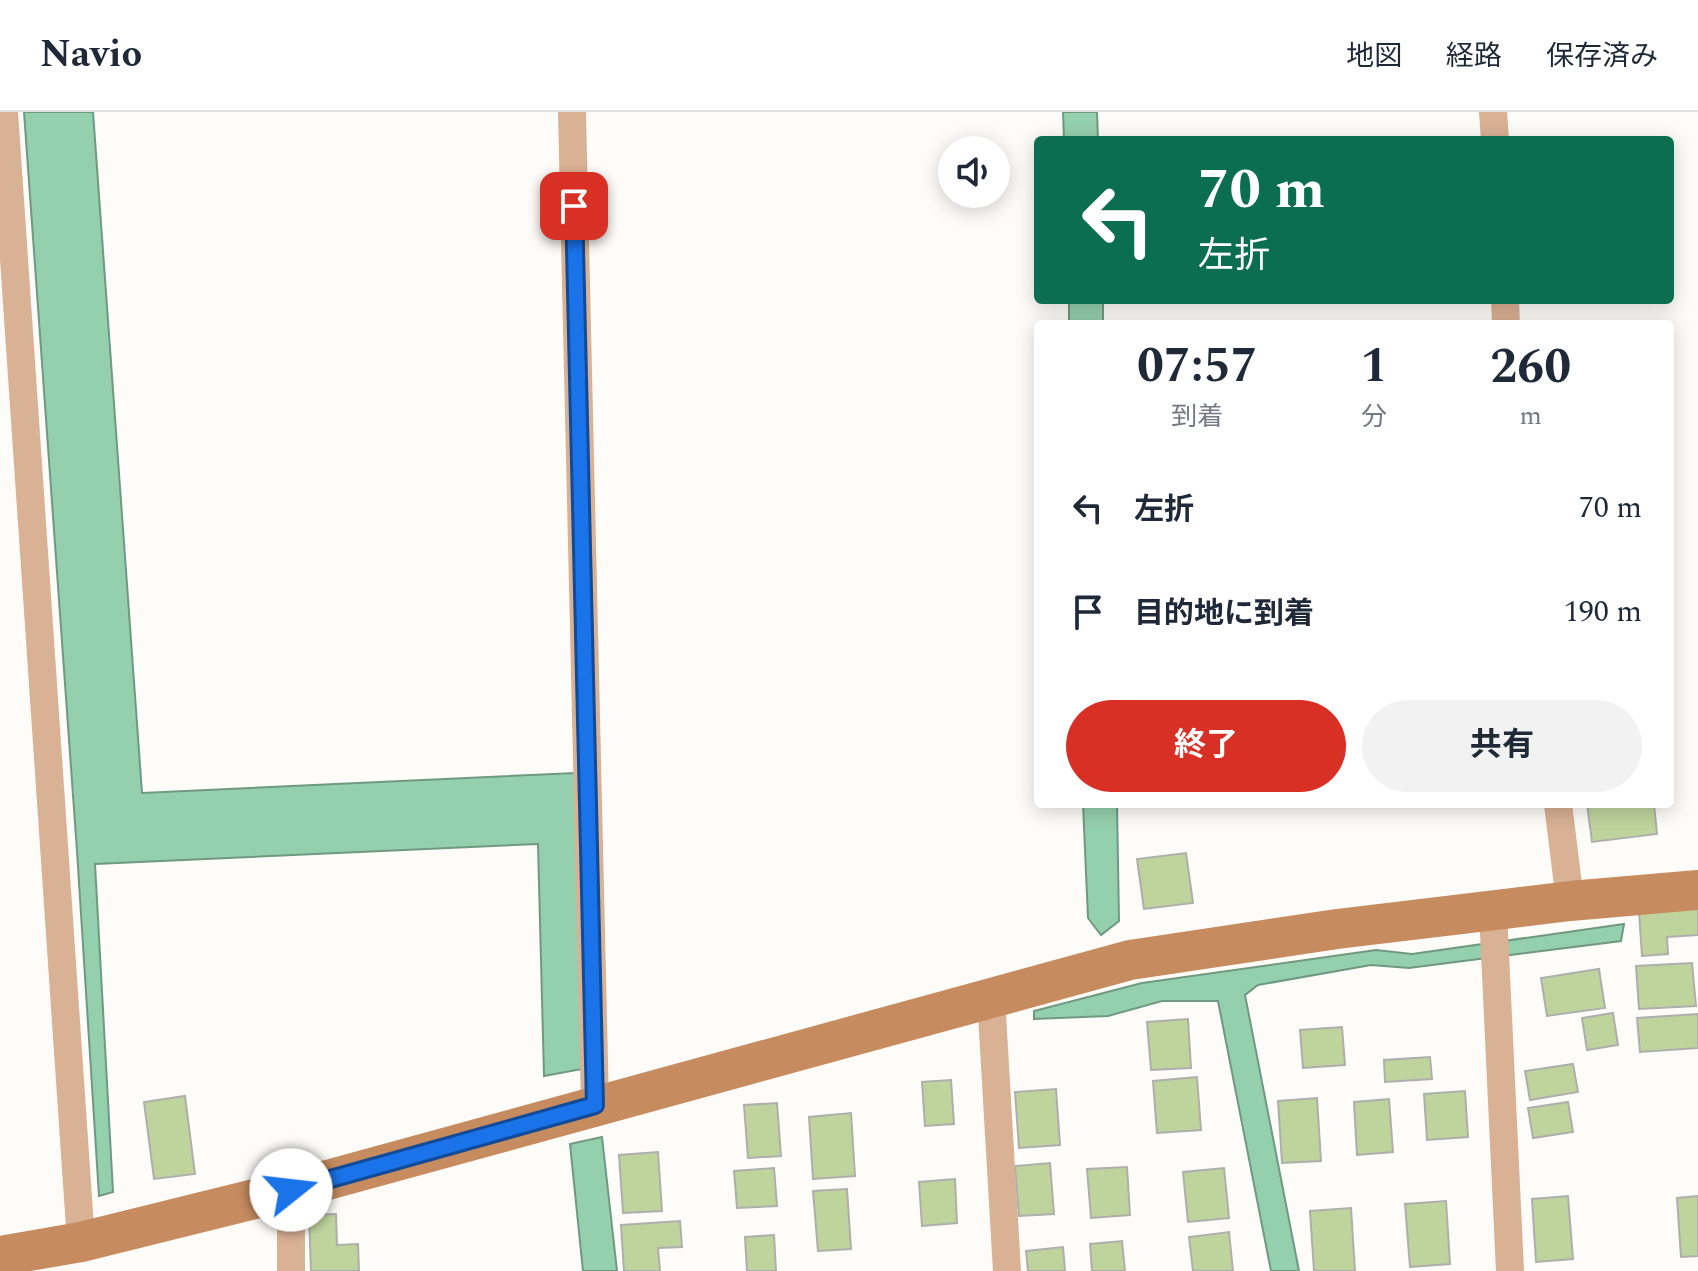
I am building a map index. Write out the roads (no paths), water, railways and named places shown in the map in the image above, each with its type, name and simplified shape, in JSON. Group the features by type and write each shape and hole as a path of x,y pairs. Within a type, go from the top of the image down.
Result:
{"street":[{"path":"4,112 9,291 81,1242"},
{"path":"572,112 595,1105"},
{"path":"1493,112 1495,136"},
{"path":"1558,808 1570,901"},
{"path":"0,1256 81,1242 291,1190 1130,960 1337,929 1493,922 1570,901 1698,890"},
{"path":"1493,922 1510,1268"},
{"path":"991,997 1007,1271"},
{"path":"291,1190 291,1271"}]}
